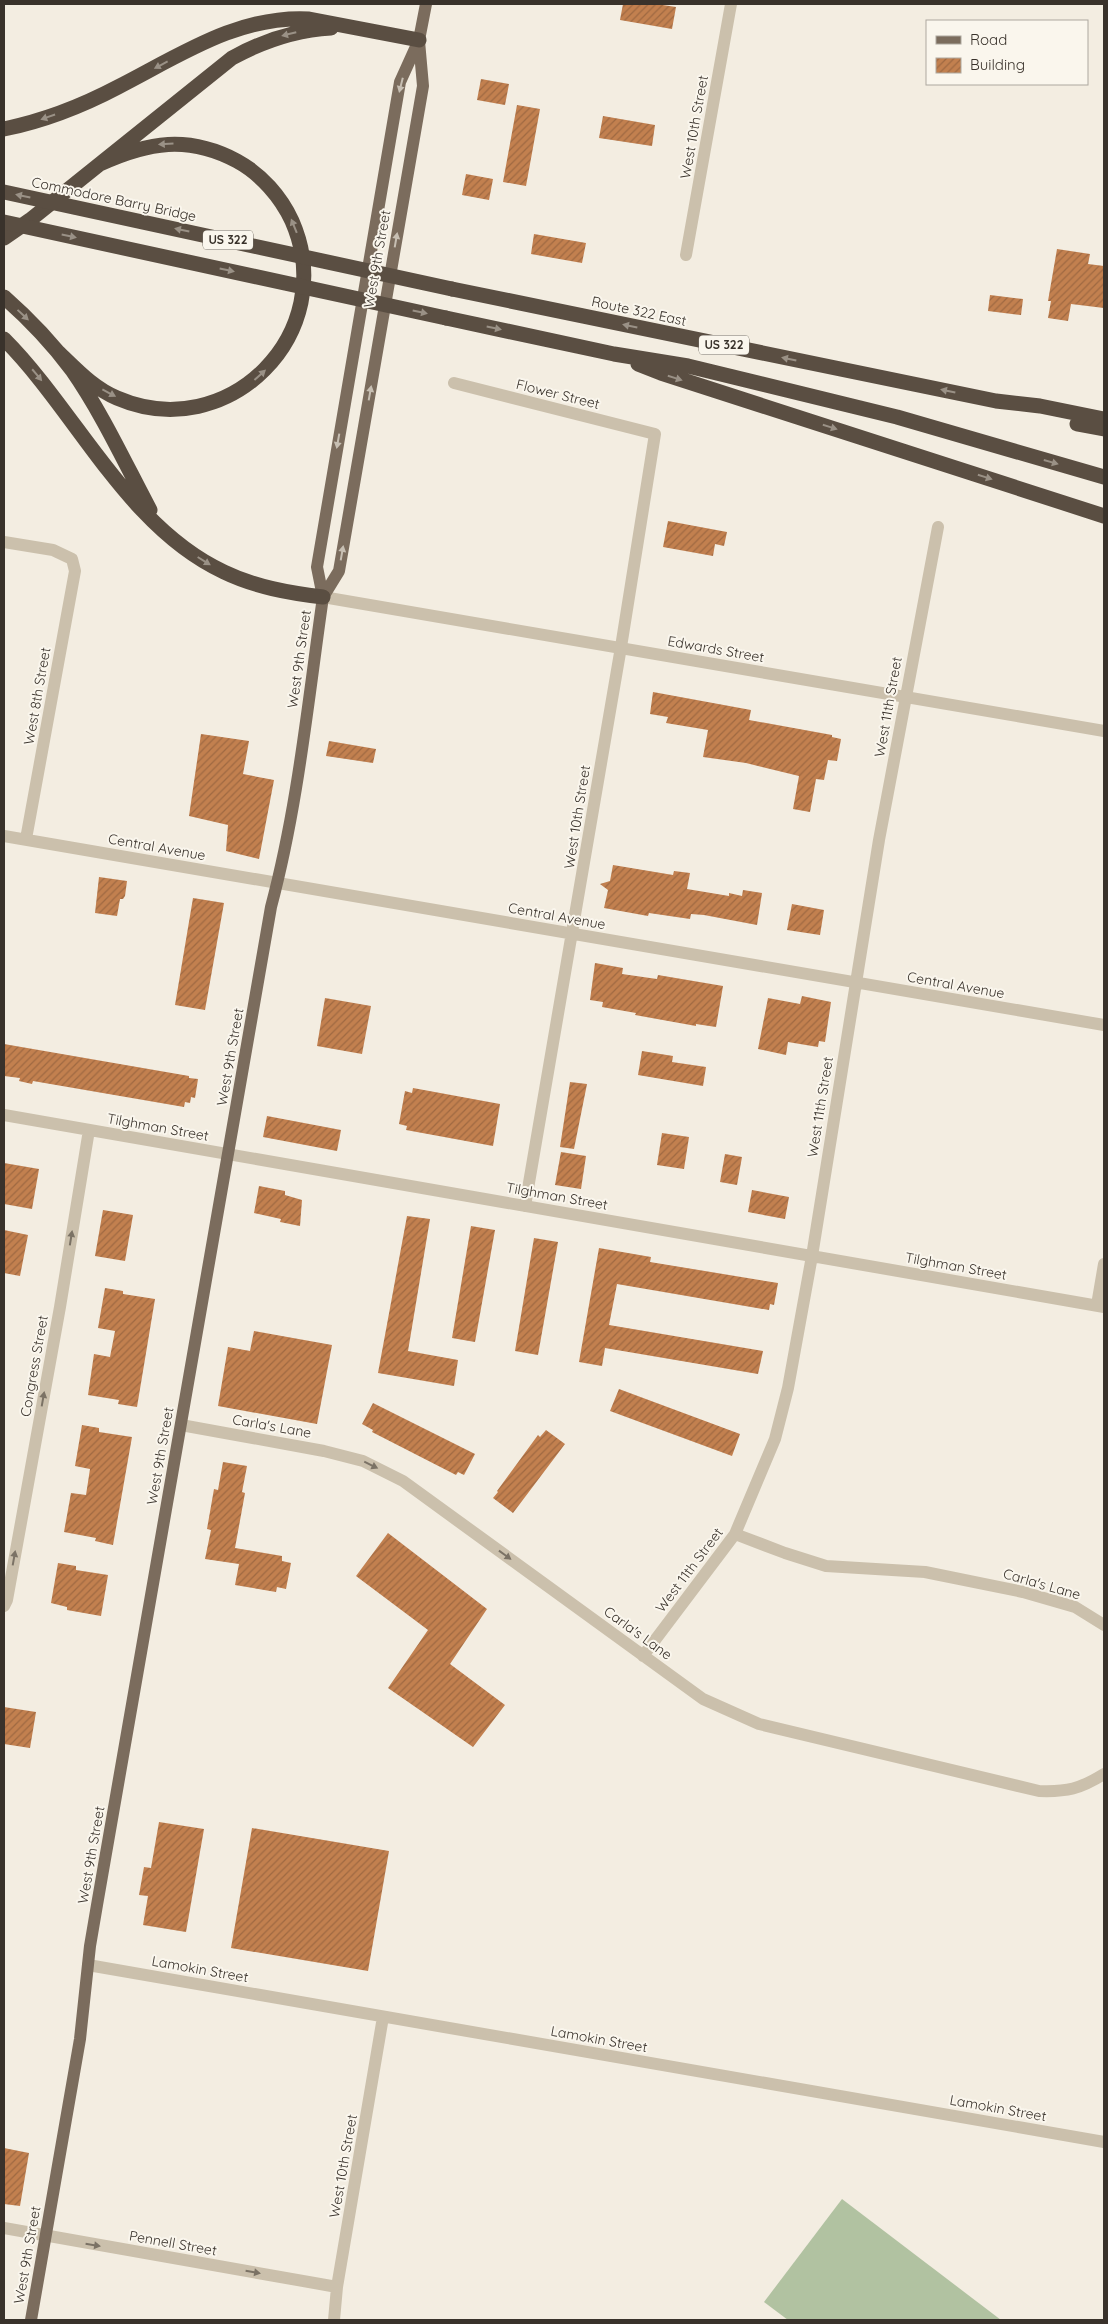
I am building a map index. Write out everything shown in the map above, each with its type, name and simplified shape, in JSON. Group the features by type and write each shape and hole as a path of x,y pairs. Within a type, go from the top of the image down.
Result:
{"highway":[{"path":"4,129 39,120 91,100 204,42 242,26 292,18 324,21 355,29 419,40"},
{"path":"4,238 30,220 216,70 249,49 266,41 300,31 338,28 355,29"},
{"path":"4,298 87,379 116,398 132,404 158,408 184,408 201,406 234,394 262,373 284,346 292,331 300,306 304,281 303,263 296,230 280,199 262,180 242,164 210,150 176,144 142,147 100,164"},
{"name":"Commodore Barry Bridge","path":"4,192 452,289"},
{"name":"US 322","path":"4,222 614,354 688,366 897,417 1104,477"},
{"name":"Route 322 East","path":"452,289 996,401"},
{"path":"4,339 37,375 125,490 164,532 191,553 224,572 269,588 323,597"},
{"path":"58,352 83,387 164,532"},
{"path":"614,354 661,373 1104,516"},
{"path":"996,401 1039,415 1104,430"},
{"name":"US 322","path":"996,401 1040,406 1104,418"}],"main road":[{"name":"West 9th Street","path":"31,2320 80,2040 88,1965 181,1425 271,907 278,883 299,771 323,597 317,567 325,518 400,82 419,40 426,4"},
{"name":"West 9th Street","path":"323,597 339,571 423,86 419,40"}],"street":[{"name":"West 10th Street","path":"686,255 731,4"},
{"name":"Flower Street","path":"454,383 655,434"},
{"name":"West 10th Street","path":"525,1206 573,934 655,434"},
{"name":"West 11th Street","path":"643,1656 735,1534 775,1439 788,1388 812,1256 832,1121 879,840 938,527"},
{"name":"West 8th Street","path":"4,542 53,550 72,559 74,571 26,839"},
{"name":"Edwards Street","path":"323,597 1104,731"},
{"name":"Central Avenue","path":"4,836 1104,1025"},
{"name":"Tilghman Street","path":"4,1115 1101,1306"},
{"name":"Congress Street","path":"4,1606 60,1307 89,1130"},
{"path":"1101,1306 1104,1264"},
{"name":"Carla's Lane","path":"181,1425 324,1451 363,1461 403,1481 703,1698 759,1724 1039,1791 1062,1792 1083,1787 1104,1774"},
{"name":"Carla's Lane","path":"735,1534 826,1566 924,1572 1023,1592 1075,1607 1104,1625"},
{"name":"Lamokin Street","path":"88,1965 1104,2142"},
{"name":"West 10th Street","path":"334,2320 337,2287 383,2017"},
{"name":"Pennell Street","path":"4,2228 337,2287"}],"green space":[{"path":"842,2199 1001,2320 788,2320 764,2302"}],"building":[{"path":"623,4 656,4 676,7 672,29 620,20"},
{"path":"481,79 509,84 505,105 477,100"},
{"path":"517,105 540,109 526,186 503,182"},
{"path":"603,116 655,125 652,146 599,138"},
{"path":"466,174 493,179 489,200 462,195"},
{"path":"534,234 586,243 582,263 531,254"},
{"path":"1057,249 1090,254 1088,264 1104,266 1104,308 1071,304 1068,321 1048,318 1051,301 1048,301"},
{"path":"990,295 1023,299 1021,315 988,311"},
{"path":"668,521 727,532 724,546 715,544 713,556 663,547"},
{"path":"653,692 751,710 749,720 832,735 832,737 841,739 837,761 828,760 824,780 816,779 810,812 793,809 799,776 746,763 703,757 708,730 666,723 668,717 650,714"},
{"path":"201,734 249,741 243,774 274,780 259,859 226,851 228,825 189,816"},
{"path":"329,741 376,749 373,763 326,756"},
{"path":"613,865 673,875 674,871 690,873 687,889 729,896 729,893 742,896 743,890 762,893 757,925 704,915 691,914 690,919 649,913 648,916 604,908 608,890 600,884 610,881"},
{"path":"99,877 127,881 125,896 123,899 120,899 117,916 95,913"},
{"path":"193,898 224,903 205,1010 175,1005"},
{"path":"792,904 824,910 820,935 787,930"},
{"path":"595,963 623,968 622,974 657,979 658,975 723,986 716,1027 696,1024 696,1026 602,1007 603,1002 590,1000"},
{"path":"802,996 831,1002 825,1042 819,1041 818,1047 788,1042 786,1055 758,1049 768,998 800,1004"},
{"path":"325,998 371,1006 362,1054 317,1046"},
{"path":"4,1044 189,1076 189,1078 198,1079 195,1098 191,1097 190,1103 185,1102 184,1107 33,1081 32,1084 19,1081 20,1078 4,1076"},
{"path":"642,1051 673,1056 672,1062 706,1067 703,1086 638,1075"},
{"path":"570,1082 587,1084 574,1149 560,1147"},
{"path":"413,1088 500,1104 493,1146 406,1130 407,1126 399,1124 405,1091 412,1093"},
{"path":"267,1116 341,1130 337,1151 263,1137"},
{"path":"662,1133 689,1137 684,1169 657,1165"},
{"path":"561,1152 586,1156 581,1189 555,1185"},
{"path":"725,1154 742,1157 737,1185 720,1182"},
{"path":"4,1163 39,1169 32,1209 4,1204"},
{"path":"259,1186 285,1191 285,1195 302,1200 300,1226 280,1222 281,1219 254,1213"},
{"path":"752,1190 789,1197 785,1219 748,1212"},
{"path":"103,1210 133,1215 125,1261 95,1256"},
{"path":"407,1216 430,1219 408,1351 458,1360 454,1386 378,1373"},
{"path":"471,1226 495,1230 475,1342 452,1338"},
{"path":"4,1230 28,1235 20,1276 4,1273"},
{"path":"534,1238 558,1242 538,1355 515,1351"},
{"path":"599,1248 651,1257 650,1262 778,1283 774,1305 770,1304 769,1310 617,1284 609,1325 763,1351 758,1374 605,1348 602,1366 579,1362"},
{"path":"105,1288 123,1291 123,1294 155,1299 137,1407 118,1404 119,1400 88,1395 94,1354 110,1357 115,1331 98,1328"},
{"path":"254,1331 332,1345 317,1424 218,1406 228,1347 250,1351"},
{"path":"619,1389 740,1434 732,1456 610,1411"},
{"path":"373,1403 475,1454 464,1475 458,1472 456,1475 372,1432 373,1430 362,1424"},
{"path":"82,1425 99,1428 99,1432 132,1437 113,1545 95,1541 96,1538 64,1532 71,1493 86,1495 90,1469 75,1466"},
{"path":"546,1430 565,1444 513,1513 493,1498 538,1435 540,1437"},
{"path":"223,1462 247,1466 242,1492 245,1493 235,1548 282,1556 282,1561 291,1563 286,1589 277,1587 276,1592 235,1585 239,1564 205,1559 211,1530 207,1529 214,1489 218,1490"},
{"path":"388,1533 487,1609 450,1664 505,1705 473,1747 388,1688 428,1630 356,1576"},
{"path":"58,1563 76,1566 76,1570 108,1575 101,1616 67,1610 67,1607 51,1603"},
{"path":"4,1707 36,1712 30,1748 4,1744"},
{"path":"159,1822 204,1829 186,1932 143,1925 148,1896 139,1895 144,1867 151,1868"},
{"path":"252,1828 389,1851 368,1971 231,1948"},
{"path":"4,2148 29,2153 20,2206 4,2204"}]}
